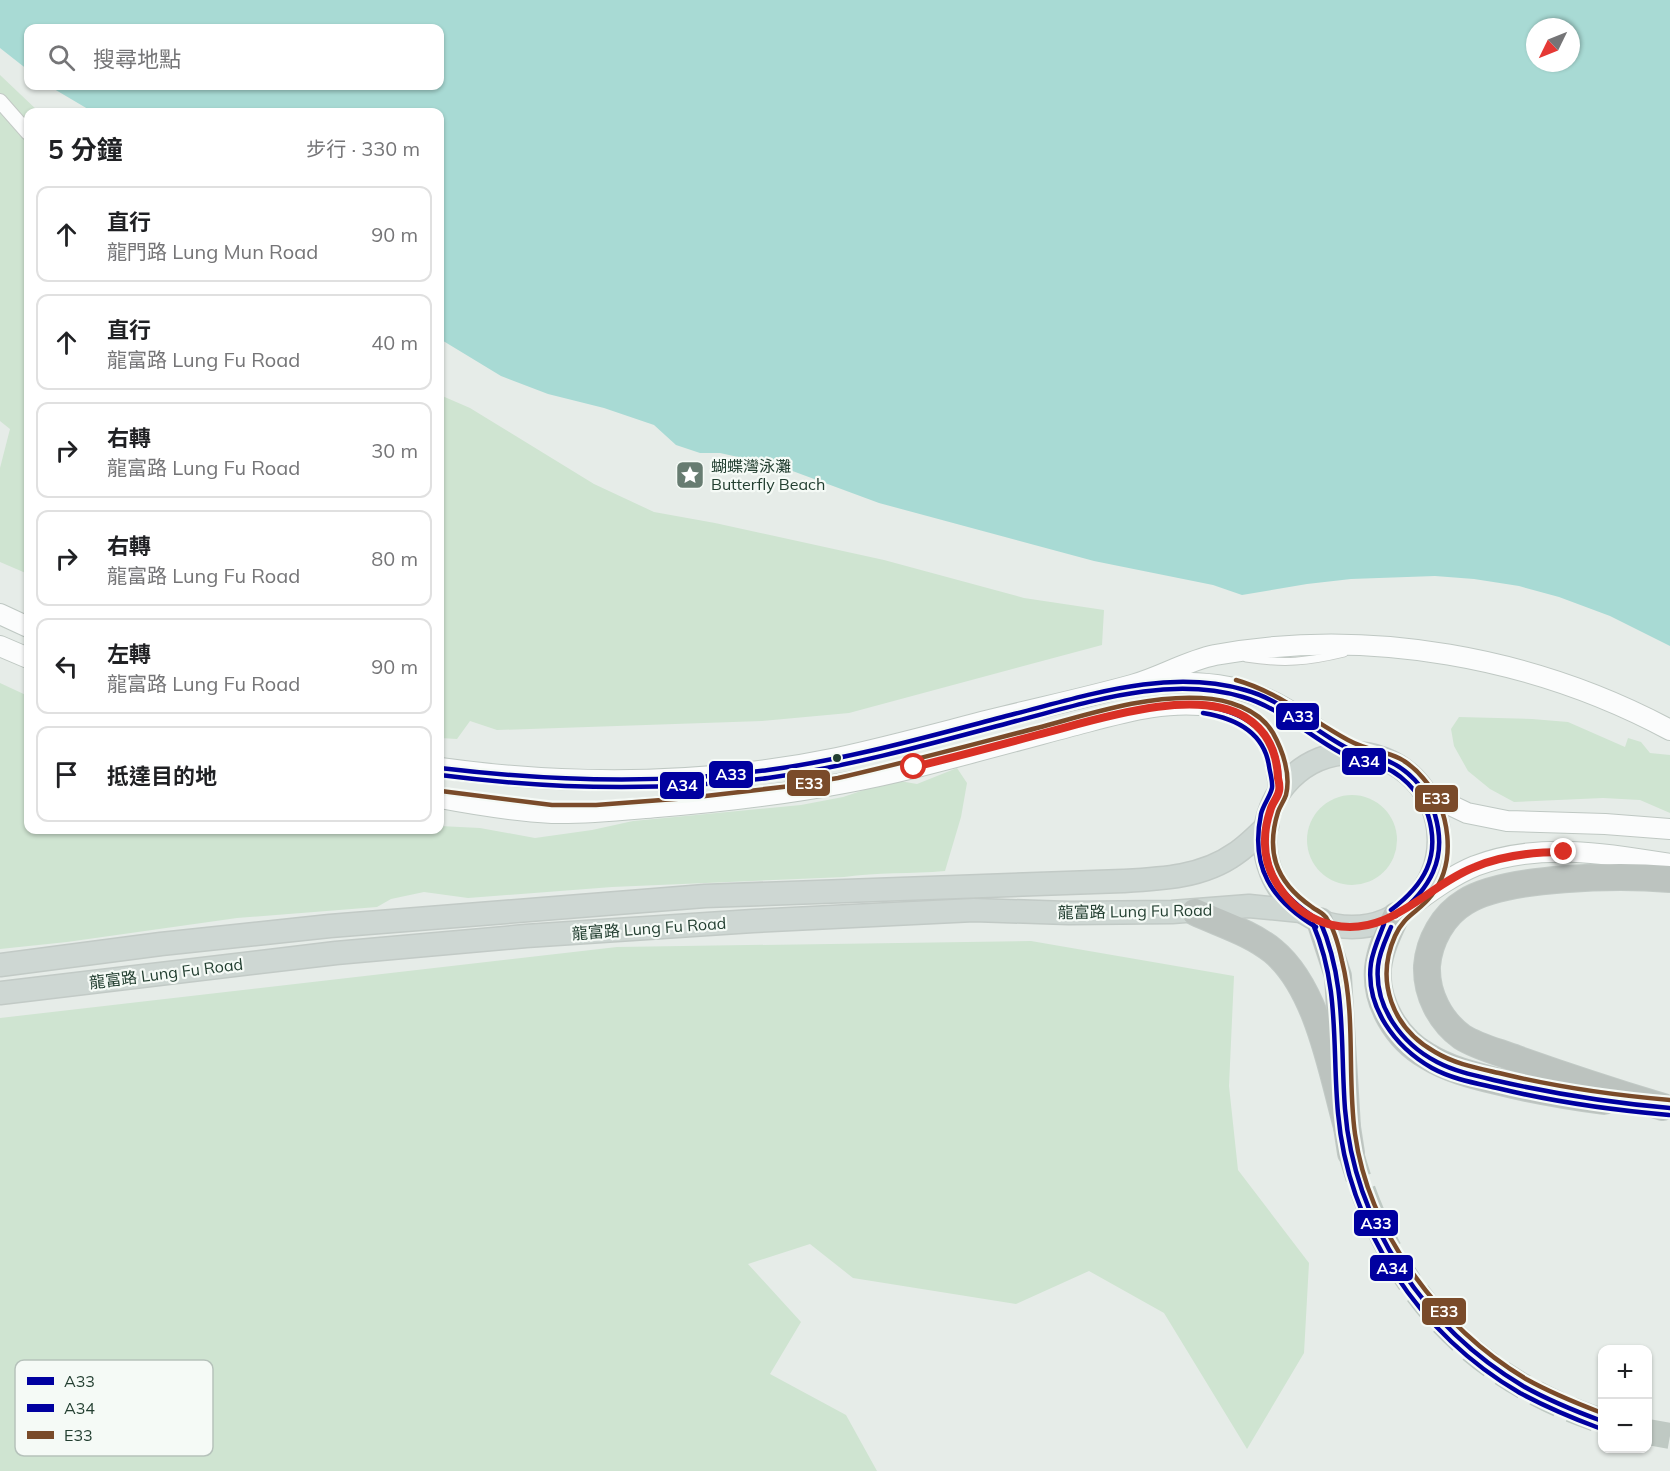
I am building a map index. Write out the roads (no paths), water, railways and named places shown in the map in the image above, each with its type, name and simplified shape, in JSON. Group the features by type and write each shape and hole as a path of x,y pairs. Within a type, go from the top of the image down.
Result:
{"highway":[{"path":"1667,1107 1545,1069 1463,1037 1449,1025 1437,1009 1427,969 1433,940 1445,920 1457,907 1479,894 1558,880 1670,879"},
{"path":"1195,912 1263,944 1281,958 1295,975 1303,987 1316,1018 1347,1127"},
{"path":"1402,912 1380,955 1379,990 1389,1016 1397,1029 1425,1056 1454,1069 1514,1085 1583,1098 1667,1107"},
{"path":"1311,916 1338,976 1347,1127 1351,1153"}],"main road":[{"path":"0,614 24,625"},
{"path":"0,646 24,656"},
{"path":"444,768 525,778 591,781 715,776 771,770 870,750 1136,684 1198,659 1220,654 1294,646 1372,646 1443,654 1519,670 1590,693 1625,707 1670,730"},
{"path":"1136,684 1205,683 1246,690 1283,707 1318,732 1356,754"},
{"name":"龍富路 Lung Fu Road","path":"444,799 552,813 689,805 792,793 903,770 1143,709 1198,705 1225,709 1243,716 1261,730 1277,760 1279,792"},
{"name":"龍富路 Lung Fu Road","path":"1311,916 1284,893 1271,872 1266,856 1267,826 1271,807 1279,792 1290,779 1302,768 1317,760 1342,753 1382,758 1397,765 1410,775 1425,794 1436,817 1439,850 1435,872 1426,890 1402,912"},
{"path":"1425,794 1467,813 1507,821 1605,824 1670,830"},
{"name":"龍富路 Lung Fu Road","path":"0,965 161,944 330,926 705,896 1123,881 1171,877 1219,864 1248,844 1267,826"},
{"name":"龍富路 Lung Fu Road","path":"0,993 336,953 538,935 974,910 1069,913 1195,912 1249,906 1311,916 1348,928 1364,927 1380,923 1402,912 1444,882 1474,867 1511,856 1536,852 1564,852 1602,854 1670,864"}],"street":[{"path":"0,102 24,129"}],"water":[{"path":"0,0 1670,0 1670,646 1610,616 1559,597 1519,586 1474,579 1435,576 1351,579 1242,595 1213,585 1094,561 879,503 779,466 720,453 700,453 676,445 654,425 604,408 548,394 501,376 444,341 444,108 86,108 56,90 444,90 444,24 24,24 24,67 0,48"}],"tunnel":[{"path":"1351,1153 1367,1201 1387,1245 1411,1285 1440,1321 1474,1352 1512,1380 1555,1403 1598,1419"},
{"path":"1652,1433 1670,1436"}],"place":[{"name":"蝴蝶灣泳灘 Butterfly Beach","path":"690,475"}]}
